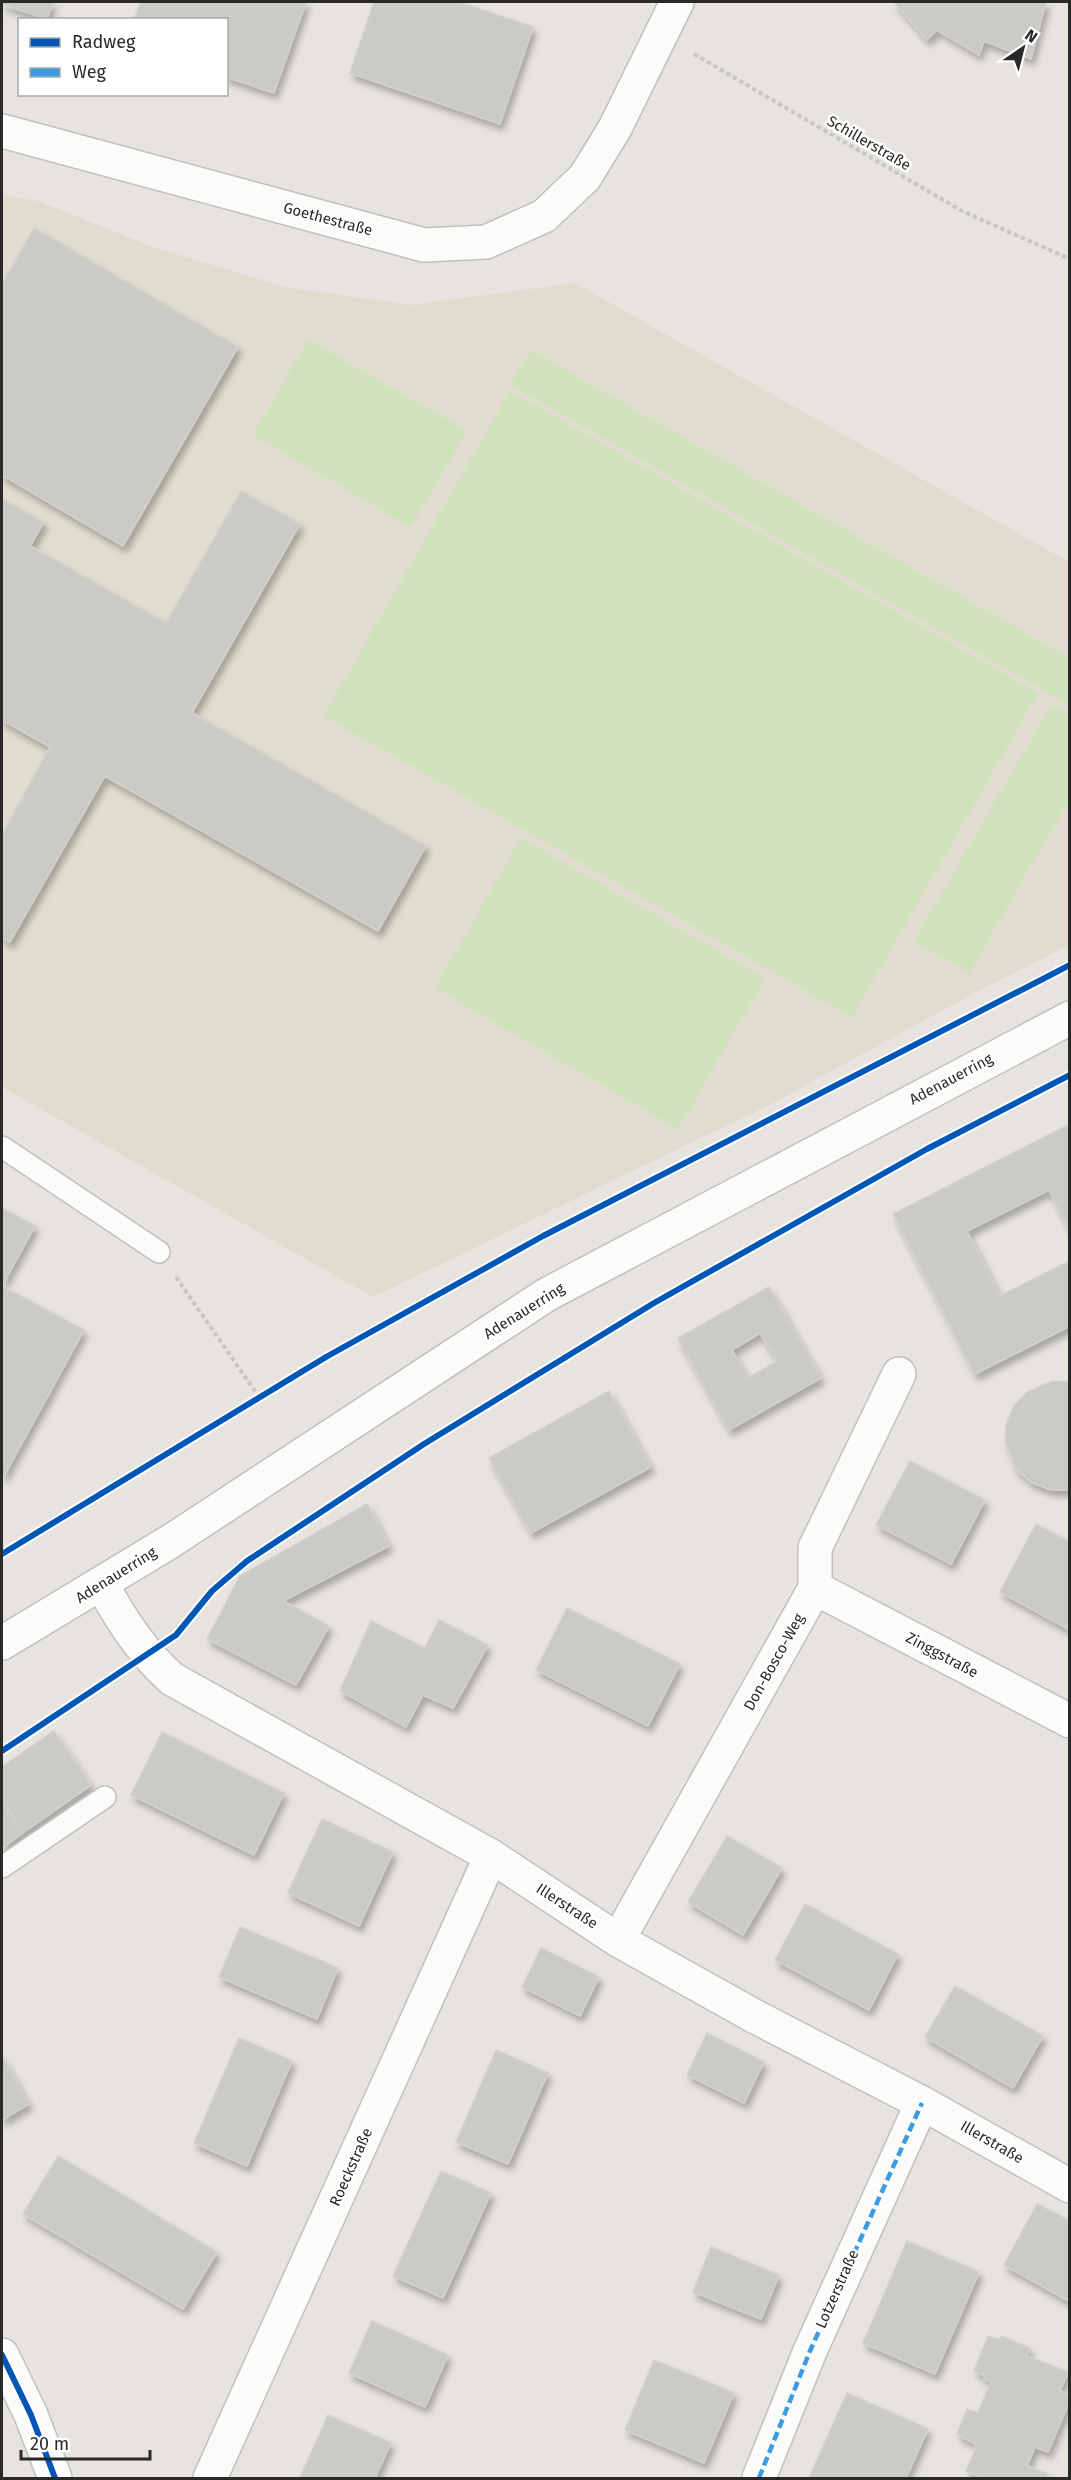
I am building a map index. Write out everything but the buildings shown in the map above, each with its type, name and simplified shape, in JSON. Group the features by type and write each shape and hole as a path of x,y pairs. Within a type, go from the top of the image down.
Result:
{"street":[{"name":"Goethestraße","path":"2,131 424,245 486,242 544,216 585,177 615,128 677,2"},
{"name":"Adenauerring","path":"2,1643 102,1584 546,1295 1070,1018"},
{"name":"Don-Bosco-Weg","path":"618,1940 815,1588 815,1548 899,1374"},
{"name":"Illerstraße","path":"102,1584 112,1604 148,1656 172,1679 491,1856 618,1940 754,2016 922,2103 1070,2186"},
{"name":"Zinggstraße","path":"815,1588 1070,1721"},
{"name":"Roeckstraße","path":"210,2478 491,1856"},
{"name":"Lotzerstraße","path":"759,2478 810,2351 922,2103"},
{"path":"2,2355 31,2415 55,2478"}],"lane":[{"path":"2,1147 159,1252"},
{"path":"2,1867 105,1797"}],"path":[{"path":"159,1252 259,1397"}],"shaded area":[{"path":"2,195 38,201 150,246 285,287 412,305 575,283 1069,562 1069,945 980,990 775,1102 373,1297 2,1087"}],"green space":[{"path":"308,340 467,431 411,527 253,435"},
{"path":"531,350 1069,658 1069,705 511,385"},
{"path":"510,391 1038,693 852,1017 324,716"},
{"path":"1052,704 1069,714 1069,800 969,973 914,941"},
{"path":"521,838 765,978 678,1129 435,988"}],"marked path":[{"path":"759,2478 810,2351 922,2103"}],"cycle path":[{"path":"2,1554 326,1357 543,1236 1070,965"},
{"path":"2,1751 176,1635 212,1591 247,1561 424,1444 654,1303 927,1149 1070,1075"},
{"path":"2,2355 31,2415 55,2478"}]}
